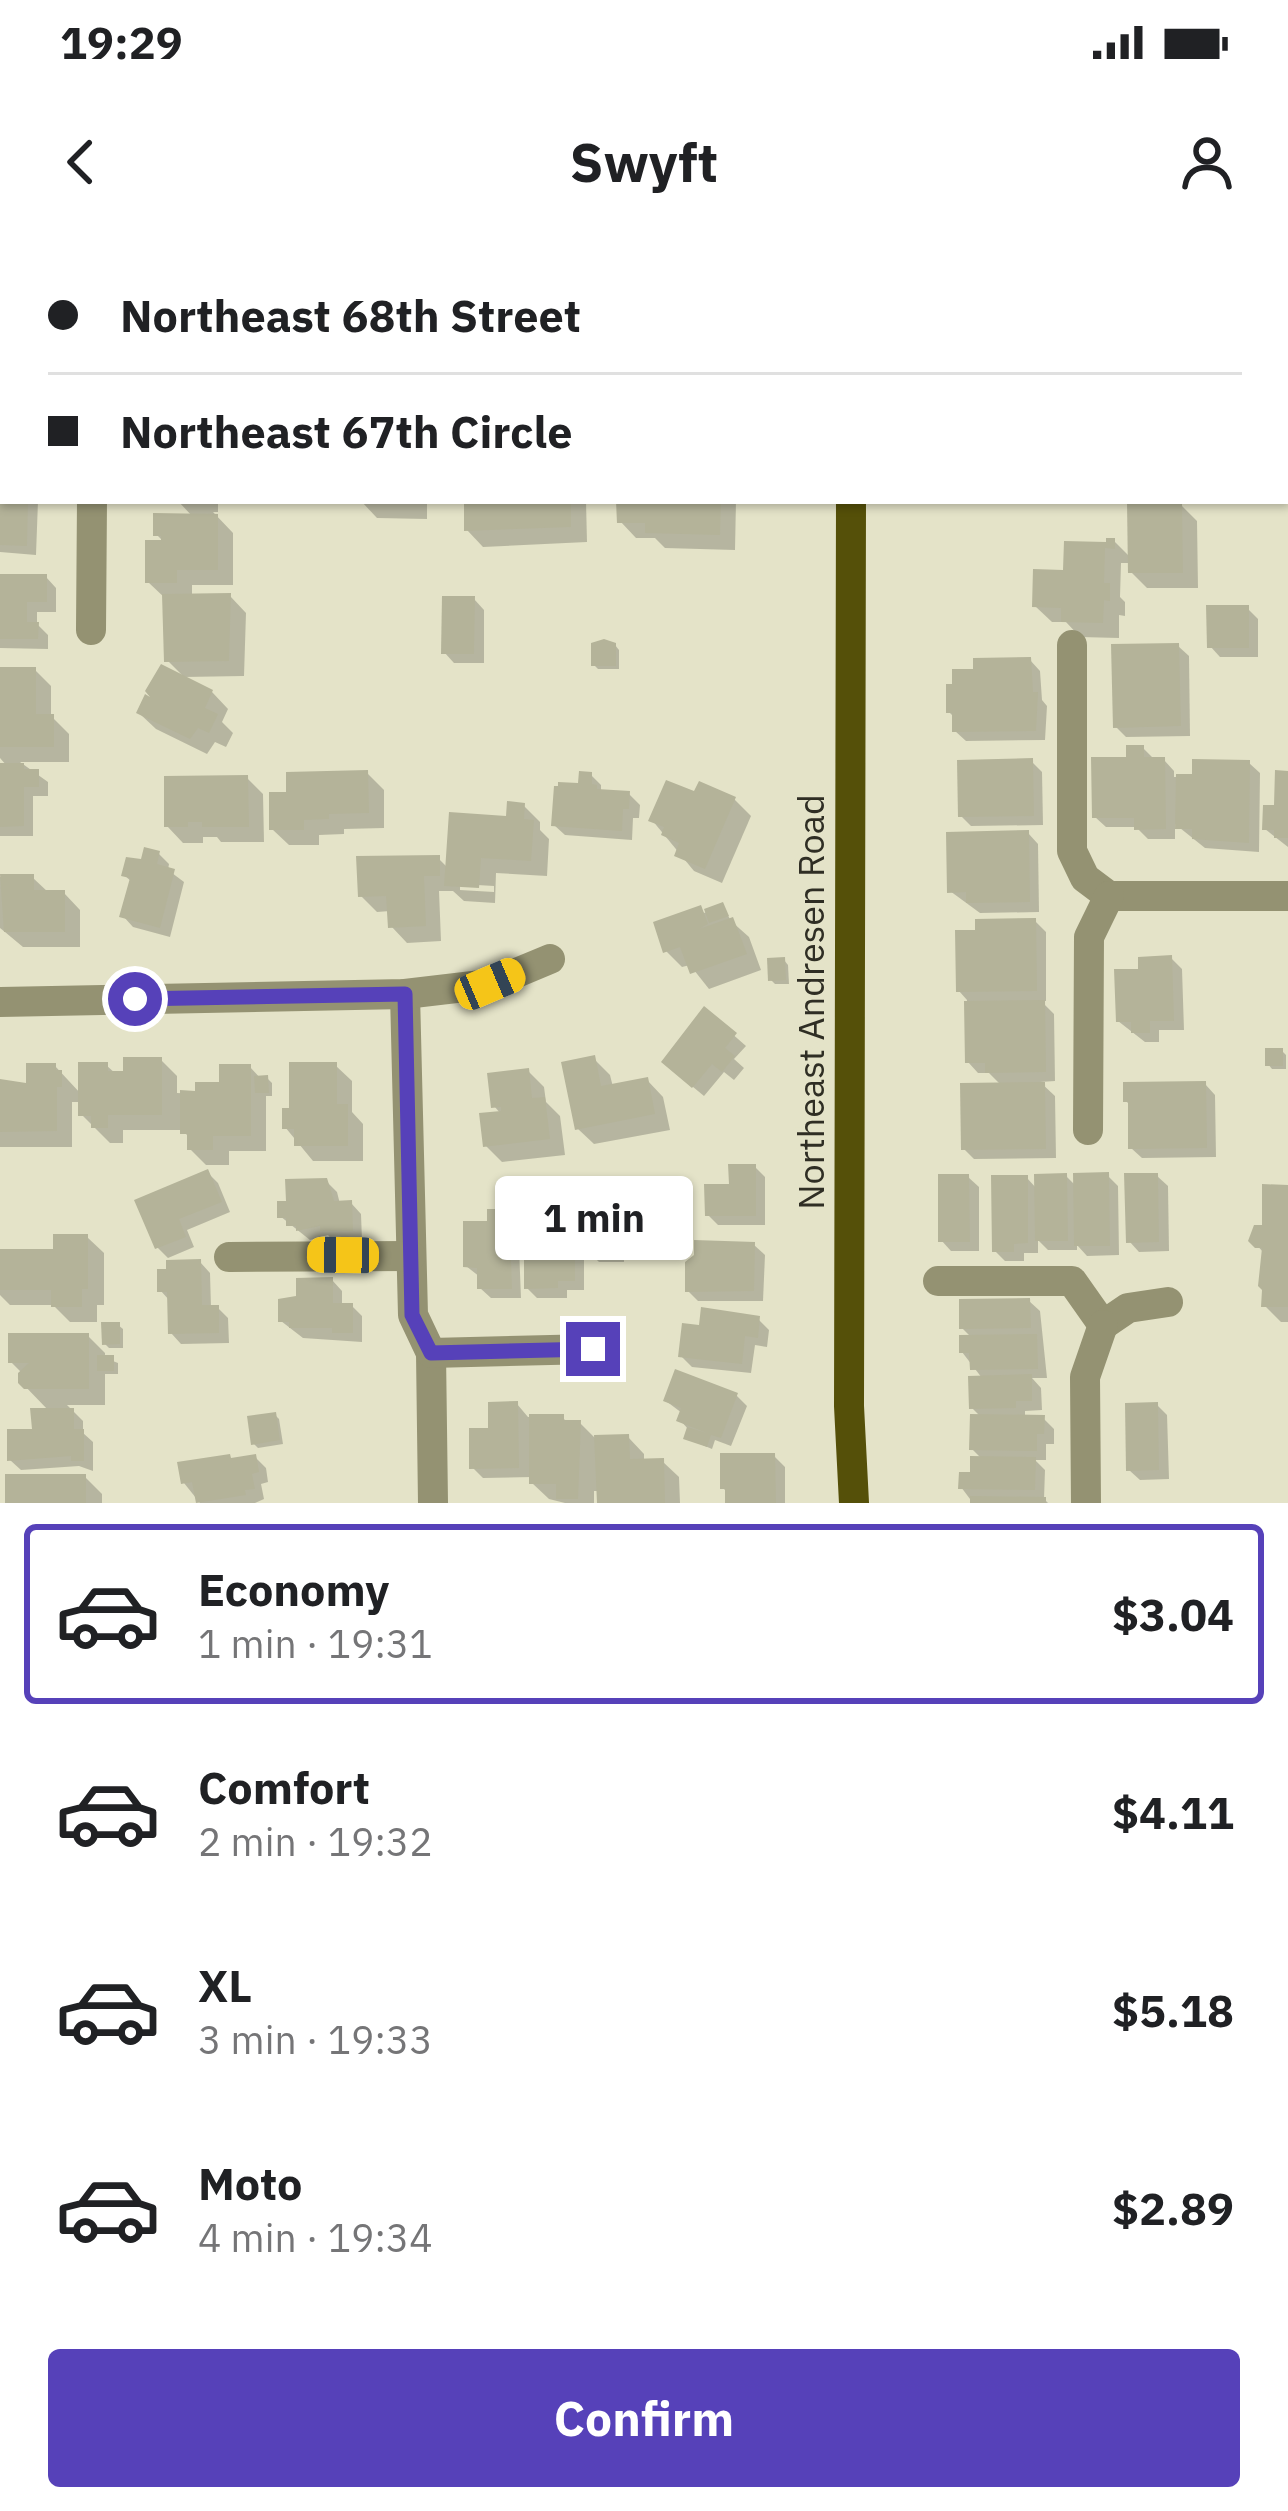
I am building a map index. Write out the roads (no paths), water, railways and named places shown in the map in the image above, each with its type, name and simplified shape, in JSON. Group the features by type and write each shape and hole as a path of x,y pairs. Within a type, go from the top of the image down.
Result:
{"main road":[{"name":"Northeast Andresen Road","path":"850,504 849,1406 854,1503"}],"street":[{"path":"92,504 92,630"},
{"path":"1072,645 1072,851 1085,878 1109,896 1288,896"},
{"path":"1088,1130 1088,941 1109,896"},
{"path":"0,1002 405,994 490,984 550,958"},
{"path":"405,994 412,1315 431,1353 433,1503"},
{"path":"230,1257 411,1256"},
{"path":"938,1282 1072,1281 1103,1324"},
{"path":"1086,1503 1085,1377 1103,1324 1128,1308 1168,1302"},
{"path":"431,1353 593,1349"}]}
